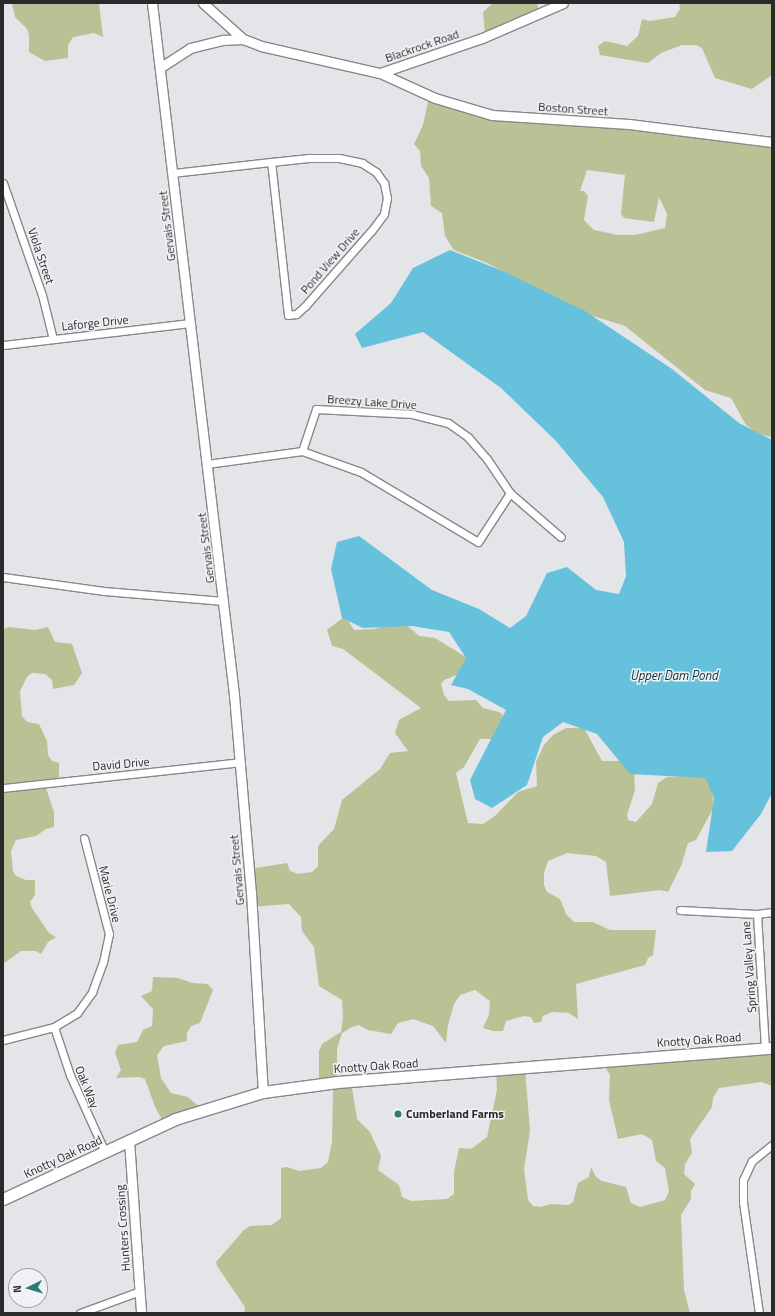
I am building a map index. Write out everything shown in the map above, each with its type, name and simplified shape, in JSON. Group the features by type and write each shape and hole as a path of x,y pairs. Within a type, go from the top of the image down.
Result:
{"main road":[{"name":"Knotty Oak Road","path":"3,1200 175,1119 262,1092 337,1082 768,1048"}],"street":[{"name":"Gervais Street","path":"152,3 161,66 189,323 224,601 241,762 262,1092"},
{"name":"Blackrock Road","path":"203,3 243,39 261,46 380,73 482,38 563,3"},
{"path":"161,66 190,48 223,40 243,39"},
{"name":"Boston Street","path":"380,73 435,98 492,115 629,124 772,142"},
{"name":"Pond View Drive","path":"173,173 271,162 339,158 362,163 376,172 384,183 387,198 384,214 371,231 296,314 288,315 271,162"},
{"name":"Viola Street","path":"3,182 5,200 42,295 53,339"},
{"name":"Laforge Drive","path":"3,345 189,323"},
{"name":"Breezy Lake Drive","path":"302,451 316,408 413,414 448,424 468,437 487,459 510,494 561,537"},
{"path":"207,464 302,451 361,472 478,542 510,494"},
{"path":"3,577 104,591 224,601"},
{"name":"David Drive","path":"3,788 241,762"},
{"name":"Marie Drive","path":"3,1040 54,1027 77,1013 92,992 103,962 108,934 84,838"},
{"name":"Spring Valley Lane","path":"680,910 757,914 768,1048"},
{"path":"757,914 772,912"},
{"name":"Oak Way","path":"54,1027 70,1075 105,1152"},
{"name":"Hunters Crossing","path":"129,1140 141,1313"},
{"path":"759,1313 742,1202 743,1180 752,1161 772,1145"},
{"path":"80,1313 140,1291"}],"green space":[{"path":"12,3 99,3 103,37 94,33 73,37 68,45 68,58 45,61 29,52 29,35 27,29 15,17"},
{"path":"493,3 537,3 540,13 485,35 483,12"},
{"path":"679,3 772,3 772,75 752,89 715,78 702,48 696,45 682,45 661,53 648,63 600,55 598,46 605,41 627,46 638,36 642,19 650,21 675,17 680,9"},
{"path":"429,97 491,114 772,142 772,437 758,434 746,425 731,398 705,390 625,326 577,311 487,263 454,250 445,236 442,213 431,206 429,178 421,166 420,151 414,144 423,125","holes":["587,170 625,175 621,214 624,218 654,222 659,197 667,214 665,228 635,235 618,235 594,230 584,220 588,196 584,191 580,191"]},
{"path":"345,616 354,630 375,629 402,621 419,636 435,638 469,659 467,671 444,680 441,684 444,695 449,701 476,700 483,708 502,714 503,728 491,739 480,739 464,767 456,773 468,823 483,824 496,815 518,792 537,786 536,762 544,745 553,735 566,728 584,728 602,761 624,761 634,771 635,790 627,815 628,820 636,822 652,804 658,783 667,777 710,775 714,807 696,840 688,843 681,866 668,892 660,890 610,896 606,862 596,856 567,853 548,861 544,873 544,885 547,892 560,899 566,914 574,922 593,922 610,930 656,930 653,955 648,958 645,965 576,984 578,1019 569,1013 552,1012 543,1016 541,1022 534,1023 531,1017 524,1016 506,1021 503,1031 493,1031 483,1028 489,1015 490,1001 475,990 460,995 454,1004 448,1025 446,1043 433,1026 413,1019 398,1023 391,1034 368,1030 359,1025 352,1027 342,1033 337,1049 337,1081 351,1081 357,1119 370,1132 381,1156 378,1170 399,1185 402,1197 411,1201 447,1199 454,1194 454,1172 459,1148 471,1149 487,1137 497,1090 496,1069 525,1069 530,1131 524,1169 528,1200 533,1206 540,1207 551,1204 568,1205 573,1202 578,1183 589,1177 591,1167 596,1177 602,1181 626,1187 631,1203 640,1207 665,1200 669,1192 665,1168 656,1161 652,1140 642,1134 618,1139 609,1100 610,1075 601,1060 772,1048 772,1086 761,1082 719,1088 713,1098 712,1107 690,1139 692,1153 685,1164 684,1174 695,1184 691,1191 691,1199 681,1215 684,1290 690,1313 244,1313 245,1307 217,1266 216,1262 244,1230 250,1226 272,1225 281,1218 281,1168 287,1167 299,1171 321,1168 328,1162 332,1142 333,1091 331,1083 319,1083 319,1051 322,1044 341,1032 343,1017 342,1000 319,986 314,947 302,931 301,917 289,904 251,907 249,869 287,863 290,871 298,874 312,872 318,866 318,846 334,829 342,800 380,769 390,753 408,751 395,733 399,720 421,708 343,649 332,646 327,630"},
{"path":"9,627 35,630 48,627 55,642 72,644 82,673 74,685 53,689 52,680 45,674 32,673 27,677 20,691 22,716 27,722 39,724 47,741 48,755 52,761 59,763 59,779 44,782 54,812 54,827 46,829 36,836 16,840 11,851 13,871 16,876 26,880 35,880 35,895 30,902 32,908 49,933 56,937 48,942 41,954 36,951 21,951 3,964 3,629"},
{"path":"153,977 178,978 193,983 208,984 213,990 200,1023 191,1026 187,1033 187,1041 164,1046 157,1055 161,1078 171,1093 188,1097 203,1110 164,1123 155,1107 145,1079 139,1077 116,1078 121,1070 115,1053 118,1045 137,1042 143,1030 152,1026 153,1009 141,996 152,991"}],"water":[{"name":"Upper Dam Pond","path":"450,250 505,272 585,311 672,369 739,423 772,440 772,793 761,814 732,851 706,852 714,798 705,778 630,774 597,734 563,722 543,737 527,785 492,808 475,799 470,780 506,710 468,689 451,685 466,658 449,632 412,626 363,628 342,618 331,569 337,542 359,536 432,590 479,609 510,628 526,616 547,573 567,567 596,590 619,594 626,576 624,542 603,497 556,441 501,388 423,332 362,348 355,334 391,303 413,268"}],"place":[{"name":"Cumberland Farms","path":"398,1114"}]}
